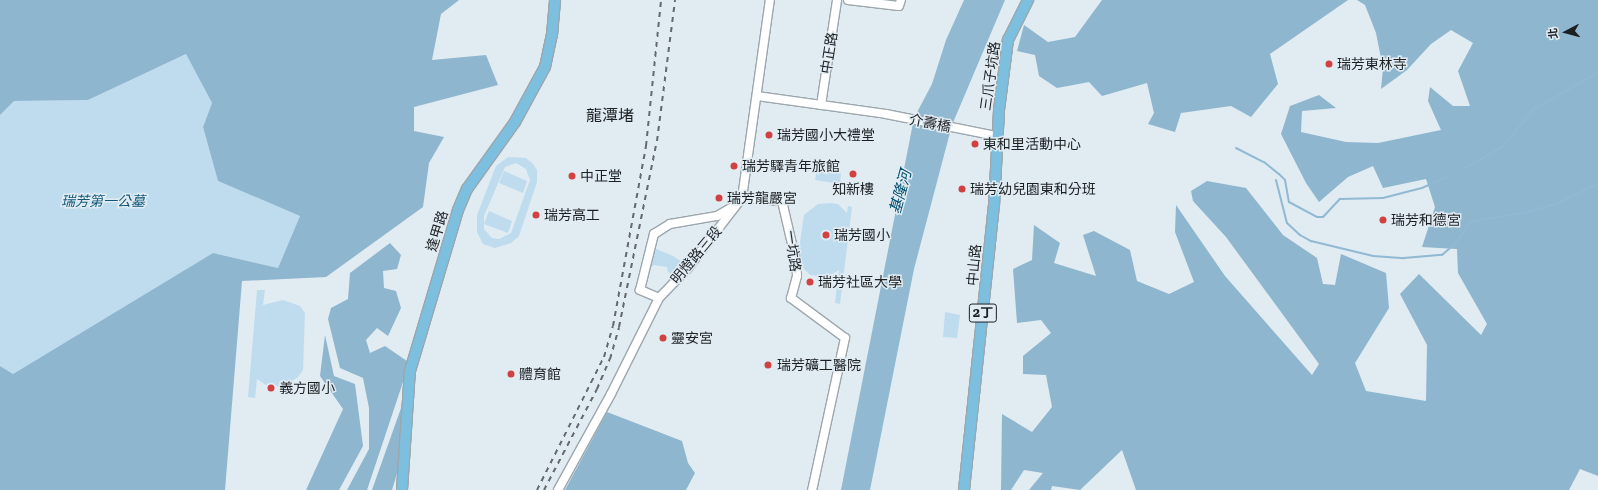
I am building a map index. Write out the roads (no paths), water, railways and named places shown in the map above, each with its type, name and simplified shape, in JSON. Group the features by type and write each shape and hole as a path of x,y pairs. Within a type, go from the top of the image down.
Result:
{"main road":[{"name":"逢甲路","path":"402,490 410,371 458,210 467,189 514,122 545,67 555,0"},
{"name":"三爪子坑路","path":"996,136 1008,40 1028,0"},
{"name":"中山路","path":"964,490 994,206 996,136"}],"street":[{"name":"明燈路三段","path":"558,490 611,394 659,298 688,268 742,198 770,0"},
{"name":"中正路","path":"821,105 837,0"},
{"path":"848,0 900,3"},
{"path":"757,96 821,105"},
{"name":"介壽橋","path":"821,105 886,114 996,136"},
{"path":"659,298 640,290 654,234 670,224 722,214 742,198"},
{"name":"一坑路","path":"742,198 782,201 796,261 797,276 791,298 845,338 812,490"}],"water":[{"name":"基隆河","path":"964,0 1005,0 952,125 914,269 870,490 841,490 914,118 932,84 946,40"}],"waterway":[{"path":"1464,169 1503,146 1534,109 1598,73"},
{"path":"1236,148 1264,162 1279,174 1285,180 1289,202 1317,217 1323,217 1340,199 1383,198 1422,188 1449,176"},
{"path":"1276,180 1287,223 1300,235 1311,241 1373,256 1404,258 1442,255 1456,243 1470,222 1527,212 1558,203 1598,184"}],"railway":[{"path":"537,490 604,357 613,326 646,146 661,0"},
{"path":"544,490 597,389 610,359 619,327 657,141 675,0"}],"place":[{"name":"瑞芳東林寺","path":"1329,64"},
{"name":"瑞芳國小大禮堂","path":"769,135"},
{"name":"東和里活動中心","path":"975,144"},
{"name":"瑞芳驛青年旅館","path":"734,166"},
{"name":"知新樓","path":"853,174"},
{"name":"中正堂","path":"572,176"},
{"name":"瑞芳幼兒園東和分班","path":"962,189"},
{"name":"瑞芳龍嚴宮","path":"719,198"},
{"name":"瑞芳高工","path":"536,215"},
{"name":"瑞芳和德宮","path":"1383,220"},
{"name":"瑞芳國小","path":"826,235"},
{"name":"瑞芳社區大學","path":"810,282"},
{"name":"靈安宮","path":"663,338"},
{"name":"瑞芳礦工醫院","path":"768,365"},
{"name":"體育館","path":"511,374"},
{"name":"義方國小","path":"271,388"}],"district":[{"name":"龍潭堵","path":"610,116"}],"park label":[{"name":"瑞芳第一公墓","path":"103,201"}]}
